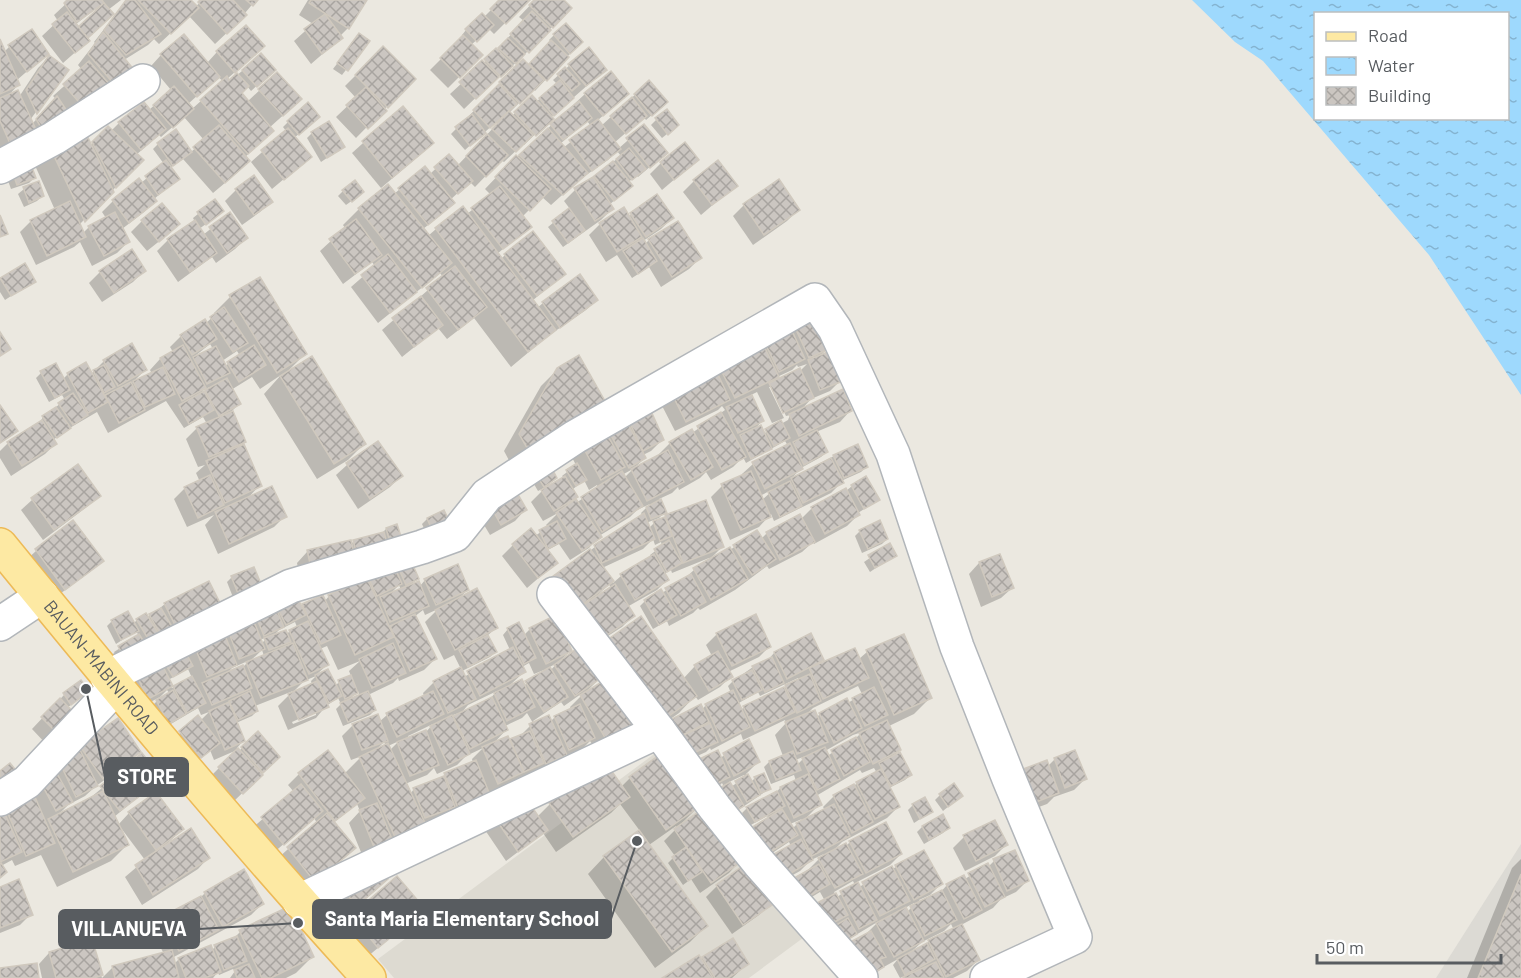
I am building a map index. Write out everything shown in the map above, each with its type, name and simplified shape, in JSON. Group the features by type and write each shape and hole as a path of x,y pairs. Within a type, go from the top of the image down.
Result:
{"main road":[{"name":"BAUAN-MABINI ROAD","path":"0,545 111,682 298,901 369,978"}],"street":[{"path":"0,167 54,138 143,81"},
{"path":"0,799 27,782 111,682 291,586 455,535 488,495 566,444 815,300 835,329 893,454 957,647 1009,779 1076,937 987,978"},
{"path":"554,594 715,808 759,863 861,978"},
{"path":"0,624 42,596"},
{"path":"298,901 659,731"}],"shaded area":[{"path":"665,746 807,935 749,978 394,978 378,959"},
{"path":"1521,844 1521,978 1436,978"}],"water":[{"path":"1192,0 1521,0 1521,395 1429,255 1263,61 1235,42"}],"building":[{"path":"67,0 102,0 104,3 77,22 64,3"},
{"path":"126,0 135,0 161,34 126,55 104,30"},
{"path":"138,0 191,0 199,8 171,34"},
{"path":"200,0 233,0 247,15 227,34 198,2"},
{"path":"246,0 258,0 253,6"},
{"path":"311,0 367,0 349,29 309,3"},
{"path":"499,0 530,0 506,24 490,9"},
{"path":"534,0 564,0 572,8 553,28 529,5"},
{"path":"104,3 114,14 88,38 78,27"},
{"path":"532,11 551,30 529,53 510,34"},
{"path":"67,12 90,41 75,53 52,24"},
{"path":"482,13 494,25 477,42 465,29"},
{"path":"325,14 343,38 322,54 304,29"},
{"path":"566,23 583,42 570,54 553,34"},
{"path":"246,25 265,46 235,73 216,51"},
{"path":"32,29 49,54 27,72 8,45"},
{"path":"103,32 139,76 120,91 88,54"},
{"path":"359,33 370,41 348,71 337,63"},
{"path":"184,34 220,77 197,97 160,54"},
{"path":"463,35 483,55 460,78 440,58"},
{"path":"508,38 525,54 516,64 498,48"},
{"path":"0,39 20,85 0,94"},
{"path":"551,40 569,57 547,81 529,64"},
{"path":"383,46 416,79 388,108 355,75"},
{"path":"589,47 607,70 586,86 568,64"},
{"path":"496,48 513,66 501,77 484,59"},
{"path":"261,53 276,70 257,87 242,70"},
{"path":"49,55 69,70 37,114 26,90"},
{"path":"523,59 544,80 520,104 499,82"},
{"path":"482,60 499,77 476,99 459,82"},
{"path":"89,61 111,86 85,109 63,84"},
{"path":"565,67 580,84 572,91 557,74"},
{"path":"611,71 629,94 603,116 584,93"},
{"path":"277,72 302,99 283,116 258,89"},
{"path":"237,73 249,86 242,93 274,131 248,154 200,100 227,76 229,80"},
{"path":"560,80 574,98 554,116 539,98"},
{"path":"649,80 668,102 652,116 634,94"},
{"path":"499,84 517,104 490,128 473,110"},
{"path":"174,86 194,109 173,128 153,105"},
{"path":"366,87 387,111 368,129 346,105"},
{"path":"18,90 39,136 12,148 0,121 0,98"},
{"path":"532,95 554,119 536,136 514,112"},
{"path":"57,96 73,120 45,134 36,119"},
{"path":"632,97 647,116 626,134 610,116"},
{"path":"579,101 592,118 563,140 550,124"},
{"path":"144,102 166,129 141,150 118,122"},
{"path":"308,102 320,117 299,135 287,121"},
{"path":"403,106 434,143 392,178 362,141"},
{"path":"667,109 679,125 668,135 655,118"},
{"path":"509,111 533,135 516,152 492,129"},
{"path":"472,114 486,133 470,146 455,127"},
{"path":"598,119 621,149 592,171 569,140"},
{"path":"329,121 345,147 327,158 311,132"},
{"path":"644,124 668,153 650,168 626,138"},
{"path":"219,125 250,161 225,183 193,147"},
{"path":"108,126 144,160 116,188 92,142"},
{"path":"83,127 114,192 85,222 48,143"},
{"path":"288,128 312,157 284,180 261,150"},
{"path":"548,128 588,173 563,195 519,155"},
{"path":"176,129 192,152 173,166 157,143"},
{"path":"487,134 508,155 486,177 466,156"},
{"path":"685,142 699,160 674,180 660,162"},
{"path":"629,148 646,169 632,180 616,159"},
{"path":"449,154 473,181 458,194 434,167"},
{"path":"516,155 551,189 530,211 495,177"},
{"path":"166,160 180,179 158,195 145,176"},
{"path":"718,160 738,186 712,205 693,180"},
{"path":"613,161 633,186 614,201 594,176"},
{"path":"30,162 36,178 17,185 11,168"},
{"path":"425,166 455,203 428,225 398,188"},
{"path":"254,175 273,202 254,215 235,189"},
{"path":"593,177 614,209 595,221 574,188"},
{"path":"139,178 157,201 129,223 112,200"},
{"path":"779,179 800,210 764,235 743,204"},
{"path":"355,180 364,192 352,202 342,190"},
{"path":"39,181 44,196 29,203 23,187"},
{"path":"388,184 452,263 422,288 358,208"},
{"path":"500,186 532,227 503,249 471,208"},
{"path":"657,194 674,218 646,237 630,213"},
{"path":"215,199 224,211 206,225 197,212"},
{"path":"70,201 86,237 47,256 30,220"},
{"path":"162,203 180,224 159,242 141,220"},
{"path":"463,206 556,330 528,352 435,228"},
{"path":"624,207 642,237 617,252 599,223"},
{"path":"569,208 585,230 568,243 552,221"},
{"path":"115,212 130,242 104,256 88,226"},
{"path":"230,212 248,238 227,253 209,227"},
{"path":"0,215 8,234 0,237"},
{"path":"356,219 382,255 355,274 329,239"},
{"path":"195,220 217,253 190,272 167,239"},
{"path":"678,221 702,258 672,277 648,239"},
{"path":"533,231 566,274 537,296 504,254"},
{"path":"643,238 657,261 638,274 623,251"},
{"path":"132,249 146,271 114,293 99,271"},
{"path":"388,254 417,292 390,313 361,275"},
{"path":"25,263 36,282 11,296 0,278"},
{"path":"455,266 487,307 458,330 426,288"},
{"path":"580,274 598,300 560,328 542,302"},
{"path":"260,277 307,354 277,373 229,295"},
{"path":"421,296 443,325 414,347 392,318"},
{"path":"224,307 248,343 233,352 210,317"},
{"path":"814,316 829,349 809,358 794,325"},
{"path":"205,319 217,339 192,355 180,335"},
{"path":"788,322 805,359 779,372 761,335"},
{"path":"0,332 11,349 0,356"},
{"path":"760,338 779,377 735,398 716,360"},
{"path":"132,343 147,370 118,386 103,360"},
{"path":"183,345 206,388 182,401 160,358"},
{"path":"254,345 266,365 239,382 227,362"},
{"path":"216,346 230,373 207,384 193,357"},
{"path":"830,351 843,381 820,390 808,360"},
{"path":"579,355 610,410 530,453 519,434 557,368"},
{"path":"312,356 366,444 334,464 280,376"},
{"path":"86,362 108,402 88,413 67,373"},
{"path":"56,363 70,390 55,398 40,371"},
{"path":"713,364 730,400 686,422 668,386"},
{"path":"104,365 115,387 104,393 93,370"},
{"path":"163,367 175,394 145,407 133,381"},
{"path":"800,368 814,398 783,413 769,383"},
{"path":"227,378 241,404 219,416 205,390"},
{"path":"131,382 145,410 119,423 105,395"},
{"path":"843,389 852,411 799,436 789,414"},
{"path":"204,391 214,410 189,424 179,405"},
{"path":"73,393 88,415 73,425 58,403"},
{"path":"752,395 764,421 738,433 726,407"},
{"path":"0,405 18,431 0,443"},
{"path":"56,407 71,428 57,438 42,416"},
{"path":"233,411 246,442 209,457 196,427"},
{"path":"651,411 664,440 643,451 629,421"},
{"path":"721,412 746,457 722,470 697,426"},
{"path":"42,420 57,444 22,466 7,442"},
{"path":"626,420 646,458 629,468 608,430"},
{"path":"781,420 790,438 774,446 765,429"},
{"path":"602,425 625,467 601,480 578,438"},
{"path":"761,425 772,449 751,459 740,435"},
{"path":"692,429 713,467 691,480 669,442"},
{"path":"817,430 828,452 804,465 793,442"},
{"path":"378,441 403,476 370,499 346,463"},
{"path":"790,443 803,469 765,489 752,462"},
{"path":"244,444 262,486 225,503 206,461"},
{"path":"858,444 868,467 844,478 833,455"},
{"path":"668,450 684,482 647,501 631,469"},
{"path":"831,458 844,483 803,503 791,478"},
{"path":"549,463 557,478 544,487 535,473"},
{"path":"577,463 587,480 576,486 566,470"},
{"path":"78,464 101,496 54,530 31,498"},
{"path":"622,471 643,506 602,532 581,497"},
{"path":"751,471 771,517 741,530 721,484"},
{"path":"210,475 224,505 198,518 184,487"},
{"path":"565,476 578,497 554,511 541,490"},
{"path":"866,476 880,500 864,509 851,485"},
{"path":"790,481 802,506 780,517 768,492"},
{"path":"272,486 287,517 229,544 215,512"},
{"path":"513,486 527,510 501,525 487,500"},
{"path":"846,488 860,515 825,534 811,507"},
{"path":"576,499 602,537 582,551 556,513"},
{"path":"661,499 667,513 651,519 646,507"},
{"path":"706,500 724,547 683,563 665,515"},
{"path":"444,510 452,527 434,535 427,518"},
{"path":"644,513 655,539 602,563 594,545"},
{"path":"800,514 815,542 780,560 766,532"},
{"path":"665,517 672,536 660,541 653,521"},
{"path":"73,520 104,561 65,590 35,549"},
{"path":"880,520 888,539 868,549 859,530"},
{"path":"557,521 566,539 548,549 539,530"},
{"path":"397,524 403,543 391,546 386,528"},
{"path":"531,528 558,563 538,578 512,544"},
{"path":"757,530 776,559 752,575 733,545"},
{"path":"384,532 389,551 358,559 353,540"},
{"path":"351,540 355,557 311,568 307,550"},
{"path":"669,540 682,563 667,572 654,549"},
{"path":"890,543 897,556 875,568 868,555"},
{"path":"730,547 748,579 711,600 693,568"},
{"path":"590,549 614,581 576,609 552,577"},
{"path":"408,554 419,579 406,585 395,560"},
{"path":"654,554 669,580 635,600 620,574"},
{"path":"1000,554 1014,588 992,597 979,562"},
{"path":"391,559 402,584 377,596 365,571"},
{"path":"458,564 469,590 436,605 424,579"},
{"path":"254,567 264,591 241,601 231,576"},
{"path":"691,574 706,602 681,616 665,588"},
{"path":"367,578 394,637 355,655 328,595"},
{"path":"209,581 221,605 176,627 164,603"},
{"path":"419,581 429,606 390,622 380,597"},
{"path":"615,584 635,616 601,639 580,607"},
{"path":"477,588 498,628 455,650 435,610"},
{"path":"293,589 306,615 286,625 273,599"},
{"path":"661,589 677,615 659,625 644,600"},
{"path":"323,595 341,635 321,644 302,604"},
{"path":"275,606 284,627 264,636 255,614"},
{"path":"161,608 174,630 162,637 149,614"},
{"path":"249,609 265,649 239,659 224,620"},
{"path":"128,611 139,631 121,640 111,620"},
{"path":"146,613 160,636 150,642 136,619"},
{"path":"415,614 437,659 410,671 390,626"},
{"path":"756,614 771,647 732,666 716,633"},
{"path":"556,615 572,651 546,664 529,628"},
{"path":"641,616 697,696 659,723 603,643"},
{"path":"308,621 329,665 309,674 289,630"},
{"path":"519,622 536,658 524,664 507,628"},
{"path":"286,630 291,642 269,650 264,638"},
{"path":"224,633 237,665 207,677 194,645"},
{"path":"811,633 824,660 787,679 774,652"},
{"path":"139,634 147,647 125,659 118,646"},
{"path":"904,634 932,698 894,715 866,650"},
{"path":"488,635 497,652 468,667 459,650"},
{"path":"293,643 308,680 261,698 246,662"},
{"path":"393,643 406,673 372,688 359,659"},
{"path":"181,644 193,666 173,677 160,655"},
{"path":"582,645 604,676 575,696 554,665"},
{"path":"513,647 526,672 480,696 467,671"},
{"path":"855,648 869,678 823,699 809,668"},
{"path":"718,651 733,677 709,691 694,665"},
{"path":"157,655 173,686 148,699 133,668"},
{"path":"772,657 784,683 765,692 752,666"},
{"path":"243,665 252,688 212,705 202,683"},
{"path":"461,667 476,699 448,713 433,681"},
{"path":"550,667 568,697 544,712 525,681"},
{"path":"328,669 342,696 329,703 315,675"},
{"path":"752,670 762,690 742,700 732,680"},
{"path":"810,674 821,701 797,713 785,685"},
{"path":"351,675 358,693 345,699 338,680"},
{"path":"192,676 206,703 187,713 173,686"},
{"path":"610,677 637,723 607,741 580,695"},
{"path":"522,679 535,707 507,721 494,693"},
{"path":"81,680 89,691 71,705 63,693"},
{"path":"317,681 329,707 299,720 288,694"},
{"path":"784,687 795,712 755,731 743,706"},
{"path":"874,687 888,715 865,726 852,698"},
{"path":"173,690 186,714 169,724 156,700"},
{"path":"733,690 750,727 722,741 705,704"},
{"path":"250,691 258,711 238,720 229,701"},
{"path":"368,691 376,710 348,722 340,703"},
{"path":"433,691 444,714 397,737 386,713"},
{"path":"492,697 508,730 470,749 453,716"},
{"path":"60,698 78,717 60,736 41,717"},
{"path":"847,698 862,728 834,743 819,713"},
{"path":"229,702 245,741 225,750 209,711"},
{"path":"580,704 595,738 569,750 554,716"},
{"path":"701,704 709,722 675,739 666,722"},
{"path":"815,710 828,742 797,754 785,722"},
{"path":"378,714 388,741 362,750 352,724"},
{"path":"198,715 220,743 201,758 179,731"},
{"path":"452,715 470,754 448,765 430,726"},
{"path":"549,715 567,755 546,764 529,724"},
{"path":"118,718 141,752 103,779 79,745"},
{"path":"887,720 901,750 873,764 859,733"},
{"path":"710,723 718,742 687,756 679,737"},
{"path":"426,730 439,765 410,776 397,742"},
{"path":"258,731 280,757 263,773 241,747"},
{"path":"530,731 544,763 524,772 510,739"},
{"path":"508,736 524,772 498,784 482,747"},
{"path":"856,737 870,762 844,776 831,750"},
{"path":"749,739 760,762 734,776 723,753"},
{"path":"388,743 425,823 395,837 359,757"},
{"path":"825,747 840,779 817,790 802,758"},
{"path":"238,748 263,775 243,794 218,767"},
{"path":"80,750 98,786 76,797 59,761"},
{"path":"328,750 365,798 335,821 298,773"},
{"path":"666,750 703,804 666,830 629,777"},
{"path":"718,750 730,777 707,788 695,761"},
{"path":"1075,750 1087,779 1065,788 1054,758"},
{"path":"793,751 801,770 776,780 769,761"},
{"path":"900,752 912,775 891,786 879,763"},
{"path":"142,753 162,779 120,811 100,786"},
{"path":"476,760 490,795 458,808 444,773"},
{"path":"1047,760 1059,793 1031,804 1018,771"},
{"path":"10,763 18,773 0,788 0,771"},
{"path":"606,763 630,797 573,837 549,803"},
{"path":"881,769 900,807 875,819 856,782"},
{"path":"55,770 73,802 56,811 39,779"},
{"path":"764,773 771,789 761,793 754,777"},
{"path":"748,774 760,795 747,802 735,781"},
{"path":"808,774 822,805 794,818 780,787"},
{"path":"444,776 455,807 425,818 413,788"},
{"path":"730,782 744,806 723,818 709,794"},
{"path":"954,783 963,796 948,807 939,794"},
{"path":"301,784 323,811 284,845 261,817"},
{"path":"854,784 873,822 852,833 833,795"},
{"path":"103,791 129,845 73,872 48,819"},
{"path":"777,791 785,806 755,822 746,807"},
{"path":"156,792 184,829 156,850 128,812"},
{"path":"35,797 55,843 26,856 6,809"},
{"path":"525,797 548,830 518,852 495,818"},
{"path":"925,797 933,812 920,819 912,804"},
{"path":"377,803 392,839 374,847 359,810"},
{"path":"834,804 850,836 812,856 796,823"},
{"path":"704,808 741,862 711,883 674,829"},
{"path":"782,809 798,835 762,857 746,831"},
{"path":"327,813 356,848 315,882 287,847"},
{"path":"5,814 22,852 0,862 0,816"},
{"path":"943,814 950,828 929,840 922,826"},
{"path":"995,820 1008,845 976,861 963,835"},
{"path":"886,822 902,854 866,873 849,841"},
{"path":"191,828 210,858 153,895 135,865"},
{"path":"639,830 708,926 672,952 603,856"},
{"path":"801,839 813,860 786,876 774,854"},
{"path":"846,843 863,874 835,888 818,858"},
{"path":"686,847 702,872 688,881 672,857"},
{"path":"924,850 943,884 914,900 895,865"},
{"path":"1015,850 1029,881 1007,891 993,859"},
{"path":"988,863 1005,897 985,907 968,873"},
{"path":"0,864 7,872 0,878"},
{"path":"819,864 830,884 799,902 787,882"},
{"path":"375,865 388,879 357,906 337,883"},
{"path":"744,865 772,905 743,925 716,885"},
{"path":"892,866 910,901 880,916 862,882"},
{"path":"244,869 264,904 223,927 204,892"},
{"path":"1521,874 1521,978 1478,978"},
{"path":"964,875 982,910 964,919 946,884"},
{"path":"397,876 425,909 378,948 351,915"},
{"path":"19,879 33,915 0,928 0,887"},
{"path":"858,882 877,920 859,929 840,891"},
{"path":"942,890 957,920 925,936 910,906"},
{"path":"836,893 848,915 823,928 811,906"},
{"path":"201,896 219,930 179,951 161,917"},
{"path":"290,906 314,957 271,978 262,978 239,930"},
{"path":"906,907 924,941 894,957 876,923"},
{"path":"848,918 857,934 837,946 828,930"},
{"path":"962,924 980,960 946,977 928,940"},
{"path":"871,931 886,957 880,959 884,967 865,978 839,948"},
{"path":"237,936 247,961 224,970 214,945"},
{"path":"733,938 749,964 728,978 715,978 702,957"},
{"path":"92,939 103,975 94,978 56,978 49,952"},
{"path":"927,943 935,959 905,975 897,959"},
{"path":"211,945 221,972 205,978 186,978 178,958"},
{"path":"172,950 179,978 115,978 112,966"},
{"path":"699,955 713,978 662,978"},
{"path":"936,962 944,978 903,978 903,977"},
{"path":"37,963 39,978 0,978 0,968"},
{"path":"249,964 255,978 237,978 234,970"}],"place":[{"name":"STORE","path":"86,689"},
{"name":"Santa Maria Elementary School","path":"637,841"},
{"name":"VILLANUEVA","path":"298,923"}]}
